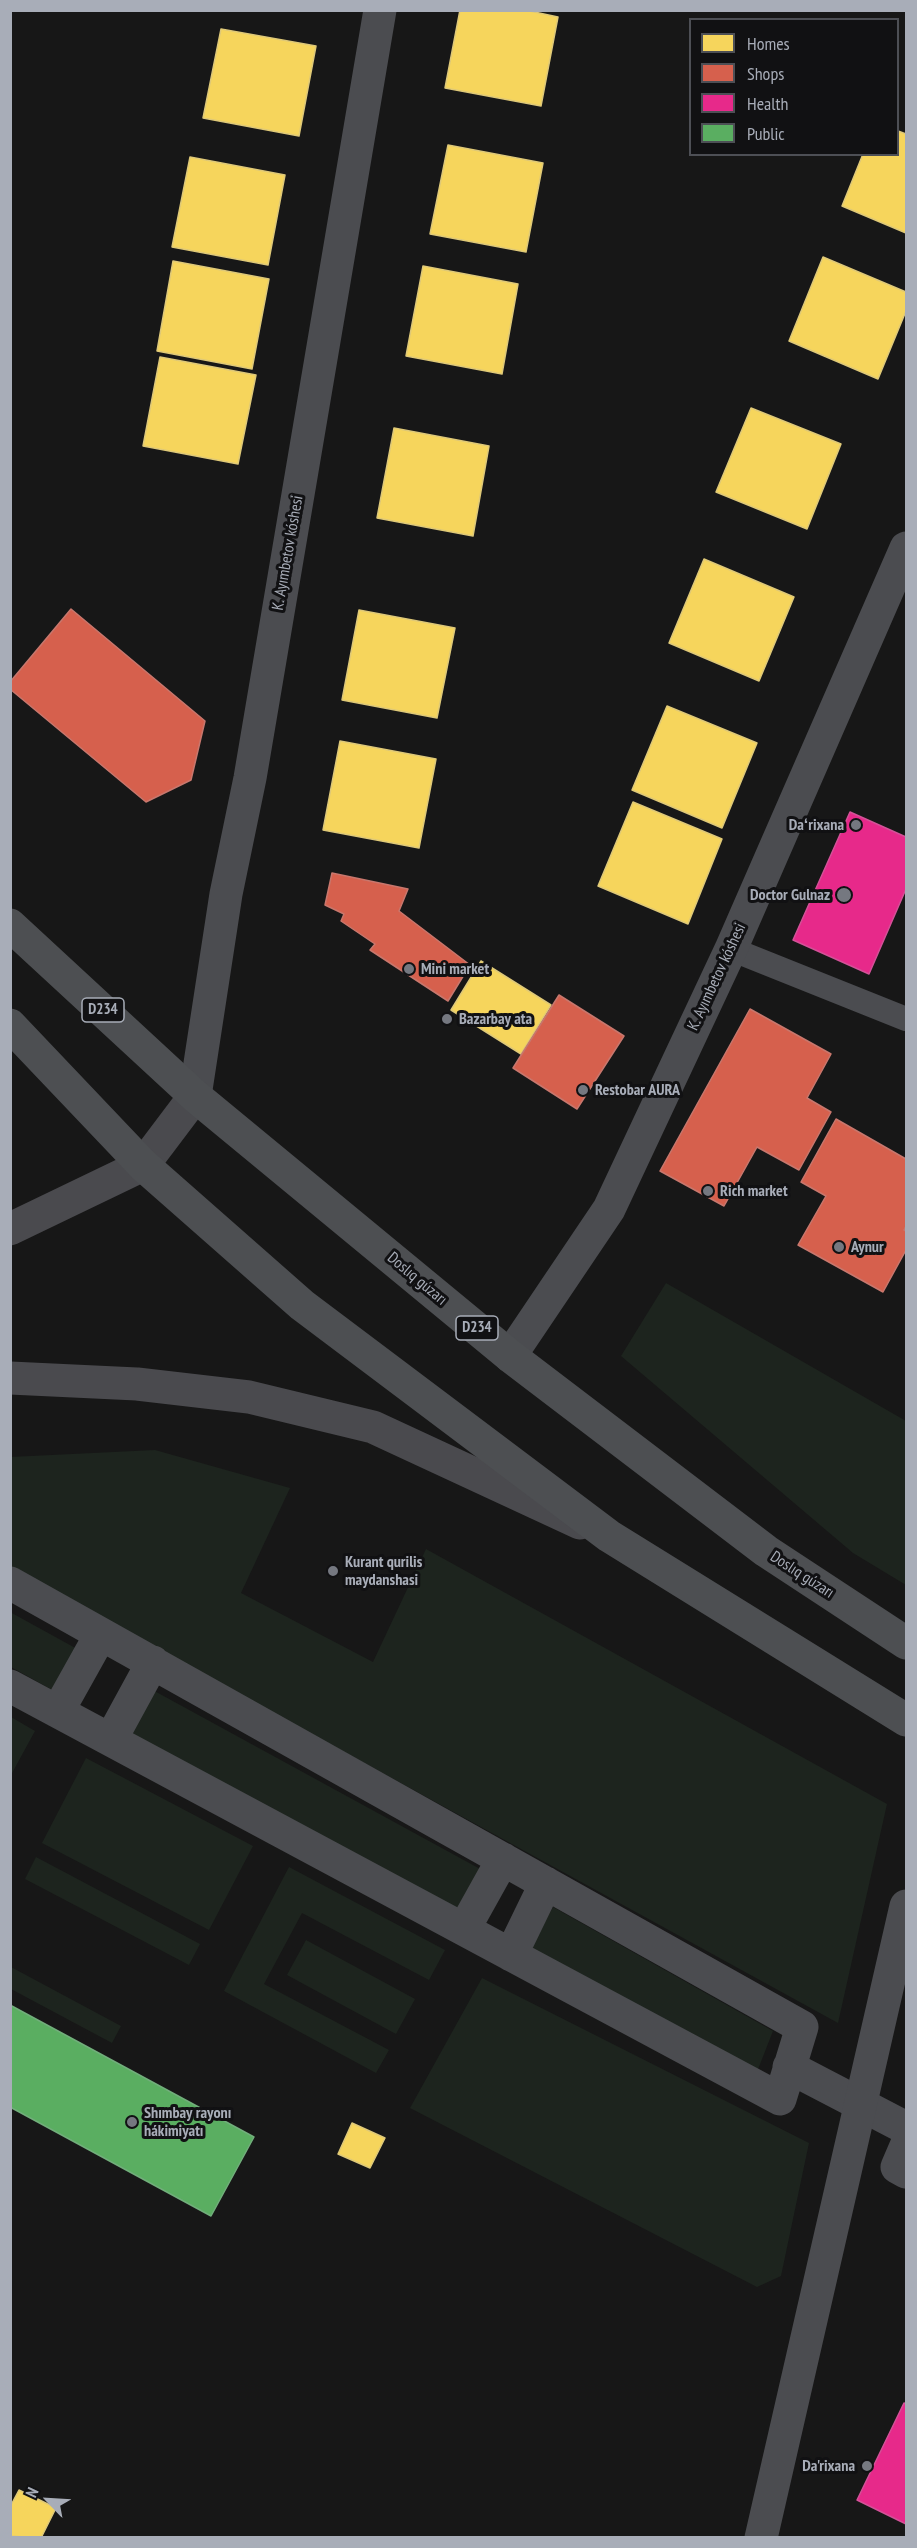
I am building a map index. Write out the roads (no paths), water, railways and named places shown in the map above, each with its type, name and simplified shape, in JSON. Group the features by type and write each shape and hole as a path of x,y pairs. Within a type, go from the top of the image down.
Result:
{"main road":[{"name":"Doslıq gúzarı","path":"10,925 195,1096 510,1356 766,1551 906,1643"},
{"path":"10,1026 143,1165 302,1305 609,1536 906,1720"},
{"path":"10,1229 143,1165 195,1096"},
{"path":"10,1378 137,1384 249,1396 373,1427 609,1536"}],"street":[{"name":"K. Ayımbetov kóshesi","path":"195,1096 225,894 252,767 380,10"},
{"name":"K. Ayımbetov kóshesi","path":"510,1356 609,1209 731,949 906,548"},
{"path":"10,1583 802,2027 780,2099 10,1686"},
{"path":"58,1711 101,1634"},
{"path":"111,1739 153,1662"},
{"path":"464,1929 503,1859"},
{"path":"511,1954 546,1883"},
{"path":"761,2538 906,1906"},
{"path":"789,2067 906,2128"},
{"path":"906,2146 897,2167 906,2172"}],"lane":[{"path":"731,949 906,1019"}],"place":[{"name":"Daʻrixana","path":"856,825"},
{"name":"Doctor Gulnaz","path":"844,895"},
{"name":"Mini market","path":"409,969"},
{"name":"Bazarbay ata","path":"447,1019"},
{"name":"Restobar AURA","path":"583,1090"},
{"name":"Rich market","path":"708,1191"},
{"name":"Aynur","path":"839,1247"},
{"name":"Kurant qurilis maydanshasi","path":"333,1571"},
{"name":"Shımbay rayonı hákimiyatı","path":"132,2122"},
{"name":"Da'rixana","path":"867,2466"}]}
